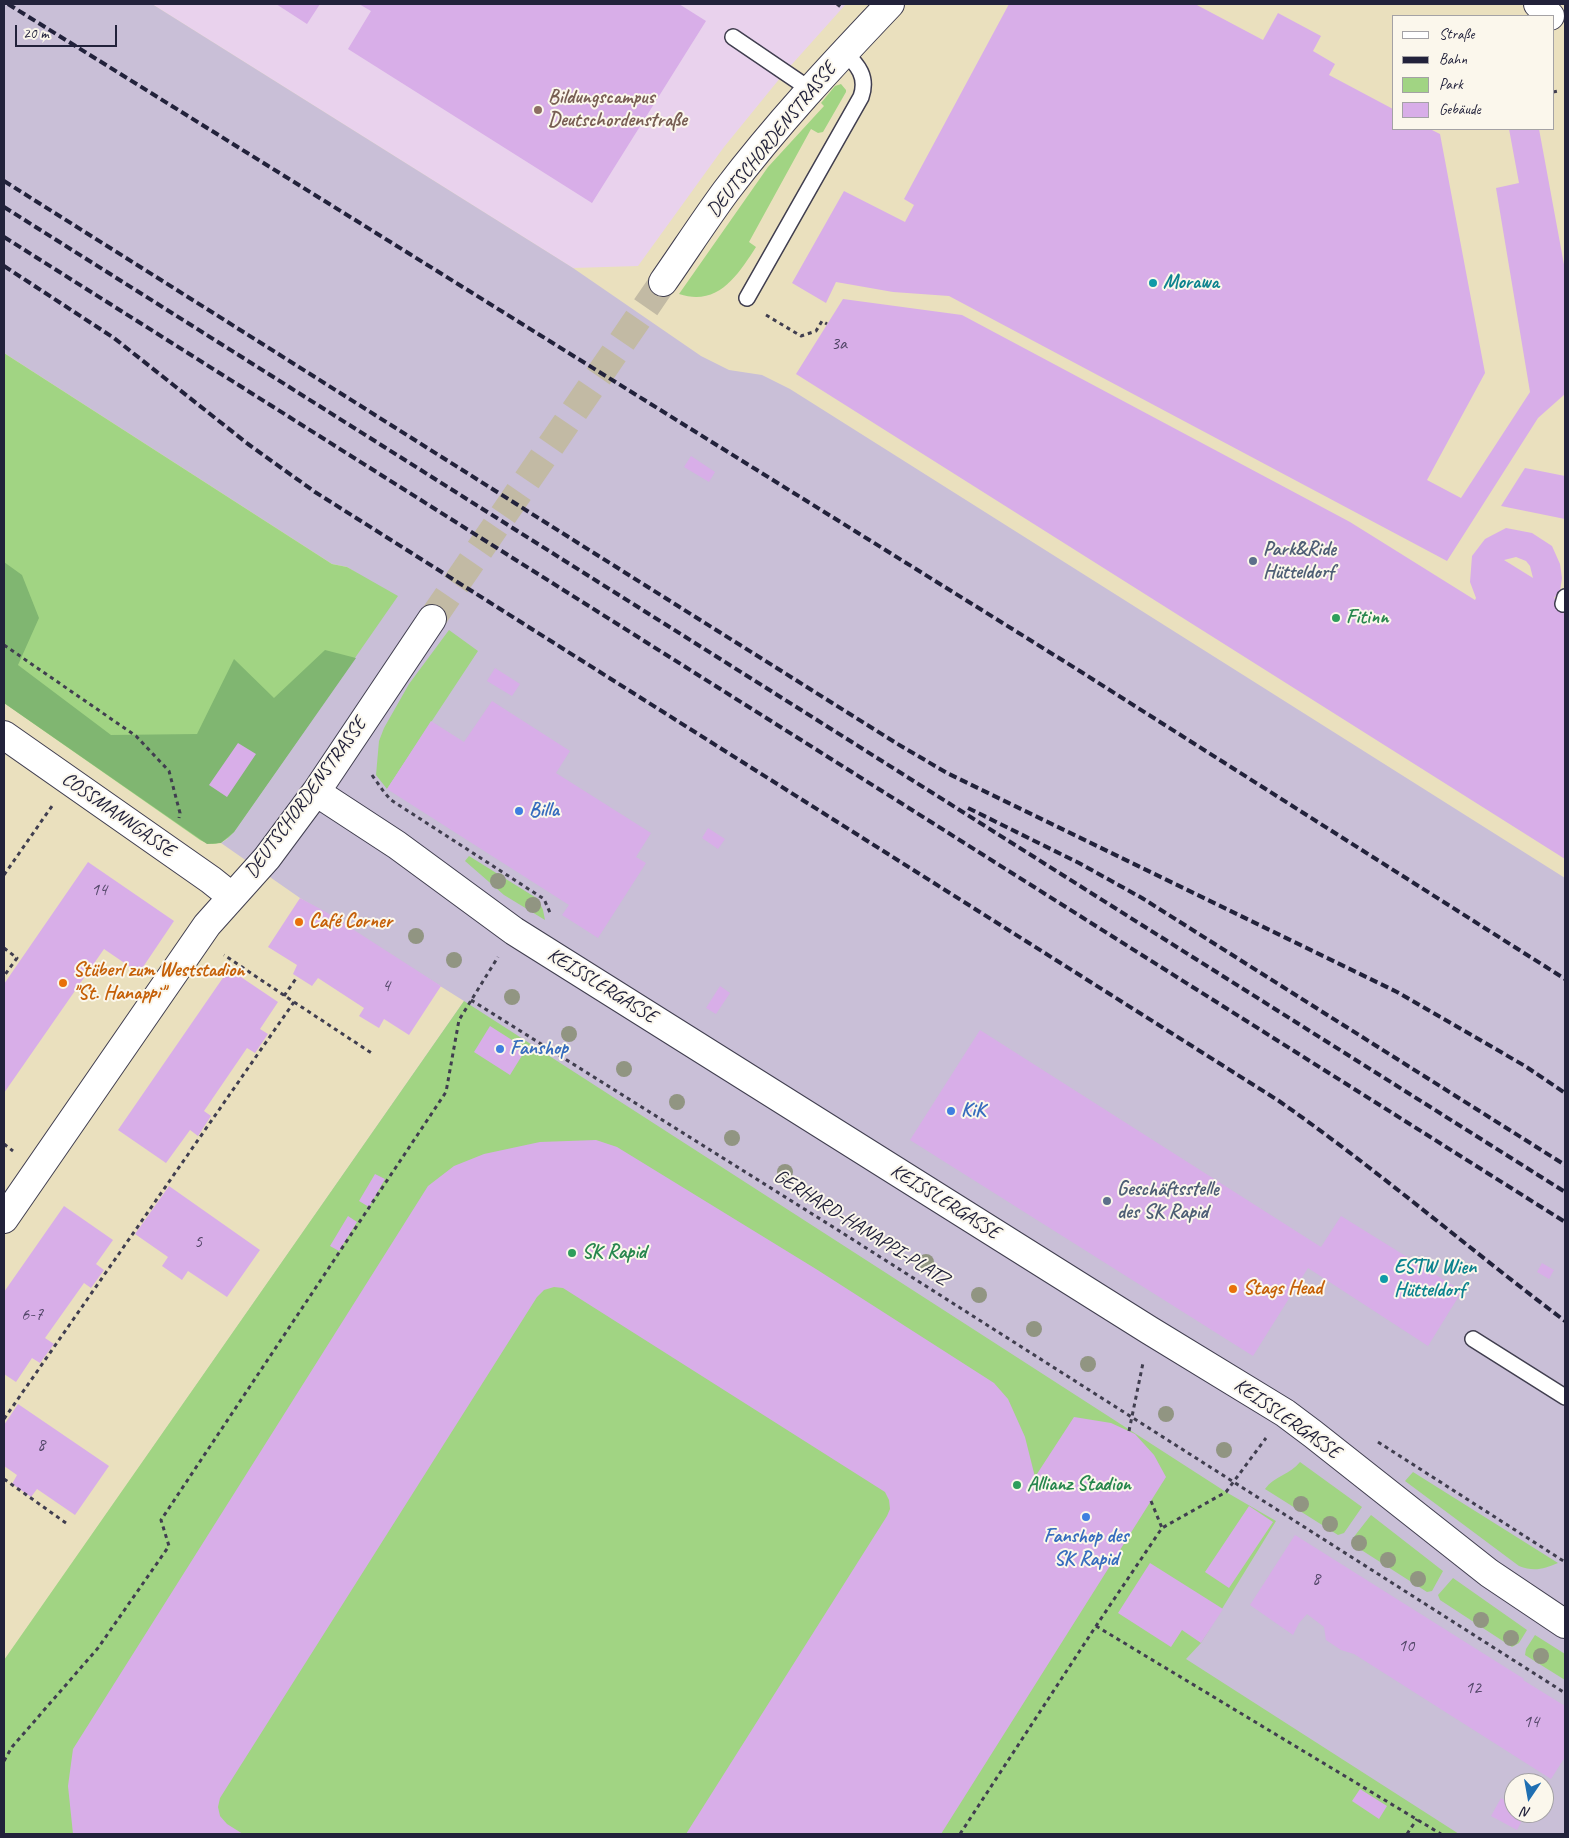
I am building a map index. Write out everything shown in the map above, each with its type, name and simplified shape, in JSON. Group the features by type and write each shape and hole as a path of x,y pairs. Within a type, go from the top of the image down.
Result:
{"street":[{"name":"DEUTSCHORDENSTRASSE","path":"663,282 726,192 776,130 844,52 890,4"},
{"path":"1538,4 1549,15"},
{"path":"1554,20 1565,31"},
{"name":"DEUTSCHORDENSTRASSE","path":"4,1219 207,925 231,896 268,858 316,792 432,619"},
{"name":"COSSMANNGASSE","path":"4,735 231,896"},
{"name":"KEISSLERGASSE","path":"316,792 397,845 514,931 1149,1330 1285,1413 1490,1573 1565,1624"}],"lane":[{"path":"733,37 810,90"},
{"path":"746,298 861,97 864,82 862,75 856,63 844,52"},
{"path":"1473,1339 1565,1397"}],"path":[{"path":"837,4 842,8"},
{"path":"1554,92 1558,91"},
{"path":"746,298 768,316 801,336 816,331 822,321 827,324"},
{"path":"4,644 136,736 169,770 180,813 178,825"},
{"path":"4,875 70,782"},
{"path":"4,1761 12,1747 98,1648 169,1546 161,1520 446,1092 459,1020 514,931"},
{"path":"4,948 17,958 4,976"},
{"path":"220,952 373,1054"},
{"path":"284,996 297,977"},
{"name":"GERHARD-HANAPPI-PLATZ","path":"471,1000 841,1232 1565,1693"},
{"path":"4,1419 294,1002"},
{"path":"1129,1431 1149,1330"},
{"path":"960,1834 1162,1528 1226,1492 1285,1413"},
{"path":"4,1479 66,1523"},
{"path":"1151,1501 1162,1528"},
{"path":"1096,1626 1442,1834"},
{"path":"1408,1834 1417,1819"}],"shaded area":[{"path":"4,4 152,4 573,268 701,356 729,370 762,375 790,389 1565,878 1565,1834 4,1834 4,1661 464,1001 300,898 221,843 227,839 369,581 347,567 332,564 4,353"},
{"name":"Bildungscampus Deutschordenstraße","path":"152,4 846,4 785,72 724,147 638,266 573,268"}],"green space":[{"path":"841,84 846,92 823,132 818,133 811,129 749,242 756,247 742,268 734,278 716,292 705,296 693,297 679,294 768,167 824,106 821,103 835,86"},
{"path":"4,353 332,564 347,567 398,596 234,832 223,841 210,844 200,840 4,703"},
{"path":"4,562 22,575 39,618 18,665 111,735 197,734 234,659 274,698 325,650 356,658 234,832 221,843 207,844 4,703"},
{"path":"449,630 478,651 387,789 376,775 379,741 384,728 409,684"},
{"path":"469,856 538,899 545,920 504,895 465,861"},
{"name":"SK Rapid","path":"464,1001 1226,1492 1276,1521 1201,1643 1186,1659 1459,1834 4,1834 4,1660"},
{"path":"1300,1462 1362,1507 1344,1533 1338,1535 1265,1489"},
{"path":"1413,1472 1558,1563 1539,1569 1519,1566 1405,1481"},
{"path":"1371,1515 1443,1571 1432,1591 1427,1592 1352,1544 1353,1538"},
{"path":"1453,1578 1527,1630 1519,1643 1512,1647 1440,1600 1438,1595"},
{"path":"1535,1635 1565,1654 1565,1680 1525,1655 1526,1649"}],"building":[{"path":"276,4 320,4 307,24"},
{"name":"Bildungscampus Deutschordenstraße","path":"359,4 679,4 706,21 592,203 348,49 371,11"},
{"name":"Morawa","path":"1009,4 1195,4 1263,40 1278,13 1321,36 1313,51 1335,64 1329,75 1392,108 1392,130 1432,130 1440,134 1485,373 1427,480 1461,498 1530,392 1496,188 1519,183 1509,130 1539,130 1565,270 1565,394 1538,418 1447,561 949,296 893,292 836,282 826,303 792,283 844,191 905,222 914,205 904,199"},
{"name":"Park&Ride Hütteldorf","path":"843,299 962,315 1350,522 1475,600 1470,582 1472,556 1485,539 1506,528 1532,533 1552,546 1560,564 1562,578 1560,591 1554,598 1565,606 1565,859 796,374","holes":["1516,557 1526,561 1530,566 1533,578 1504,560"]},
{"path":"691,456 715,472 709,482 684,467"},
{"path":"1525,468 1565,476 1565,519 1501,506"},
{"path":"495,668 520,684 512,696 487,681"},
{"name":"Billa","path":"492,701 570,751 556,773 651,833 636,857 646,863 598,938 562,915 569,905 387,789 431,721 464,742"},
{"path":"238,743 256,754 227,797 209,785"},
{"path":"708,828 725,839 718,849 702,838"},
{"path":"88,862 174,921 139,973 104,949 4,1093 4,984"},
{"path":"300,898 326,912 441,986 409,1035 384,1019 379,1028 359,1016 364,1008 318,978 312,986 293,974 297,965 268,947"},
{"path":"229,969 278,1002 260,1029 268,1034 255,1053 247,1048 204,1111 211,1116 198,1136 190,1130 166,1163 118,1130"},
{"path":"720,986 730,993 716,1014 706,1008"},
{"path":"490,1026 526,1049 510,1075 474,1052"},
{"path":"980,1030 1321,1247 1341,1216 1462,1291 1428,1346 1308,1268 1253,1356 910,1140"},
{"name":"Allianz Stadion","path":"596,1140 617,1147 816,1269 994,1383 1008,1399 1025,1437 1035,1477 1074,1417 1111,1423 1135,1434 1154,1455 1166,1477 941,1834 686,1834 887,1516 890,1509 889,1500 885,1492 563,1288 554,1287 544,1290 537,1297 220,1798 218,1807 220,1816 227,1824 243,1834 73,1834 68,1786 73,1749 428,1186 454,1166 484,1154 540,1142"},
{"path":"375,1174 385,1179 369,1207 359,1201"},
{"path":"169,1186 260,1250 227,1297 188,1271 182,1280 162,1266 168,1257 135,1234"},
{"path":"64,1206 113,1240 96,1264 104,1270 91,1288 84,1283 45,1338 54,1344 40,1363 32,1358 16,1382 4,1374 4,1292"},
{"path":"348,1216 357,1222 339,1251 330,1246"},
{"path":"1542,1263 1554,1270 1549,1279 1537,1272"},
{"path":"18,1404 109,1466 75,1515 37,1489 31,1497 12,1484 17,1475 4,1466 4,1425"},
{"path":"1249,1506 1273,1522 1229,1588 1205,1572"},
{"path":"1295,1535 1565,1706 1565,1757 1554,1774 1542,1773 1354,1654 1341,1650 1326,1640 1324,1627 1307,1614 1299,1623 1293,1635 1250,1605"},
{"path":"1150,1563 1223,1609 1201,1643 1182,1630 1171,1647 1118,1613"},
{"path":"1360,1789 1387,1806 1379,1819 1352,1801"},
{"path":"1501,1798 1504,1800 1504,1823 1491,1816"},
{"path":"1504,1823 1521,1823 1517,1830"}],"tunnel":[{"path":"432,619 663,282"}],"railway":[{"path":"8,4 1075,668 1565,979"},
{"path":"4,181 896,743 947,773 1397,992 1525,1066 1565,1093"},
{"path":"4,207 1565,1192"},
{"path":"4,237 1565,1222"},
{"path":"4,266 114,338 248,444 315,492 1279,1101 1352,1154 1565,1321"},
{"path":"968,808 1079,863 1142,898 1565,1165"}],"place":[{"name":"Bildungscampus Deutschordenstraße","path":"538,110"},
{"name":"Morawa","path":"1153,283"},
{"name":"Park&Ride Hütteldorf","path":"1253,561"},
{"name":"Fitinn","path":"1336,618"},
{"name":"Billa","path":"519,811"},
{"name":"Café Corner","path":"299,922"},
{"name":"Stüberl zum Weststadion \"St. Hanappi\"","path":"63,983"},
{"name":"Fanshop","path":"500,1049"},
{"name":"KiK","path":"951,1111"},
{"name":"Geschäftsstelle des SK Rapid","path":"1107,1201"},
{"name":"SK Rapid","path":"572,1253"},
{"name":"ESTW Wien Hütteldorf","path":"1384,1279"},
{"name":"Stags Head","path":"1233,1289"},
{"name":"Allianz Stadion","path":"1017,1485"},
{"name":"Fanshop des SK Rapid","path":"1086,1517"}]}
